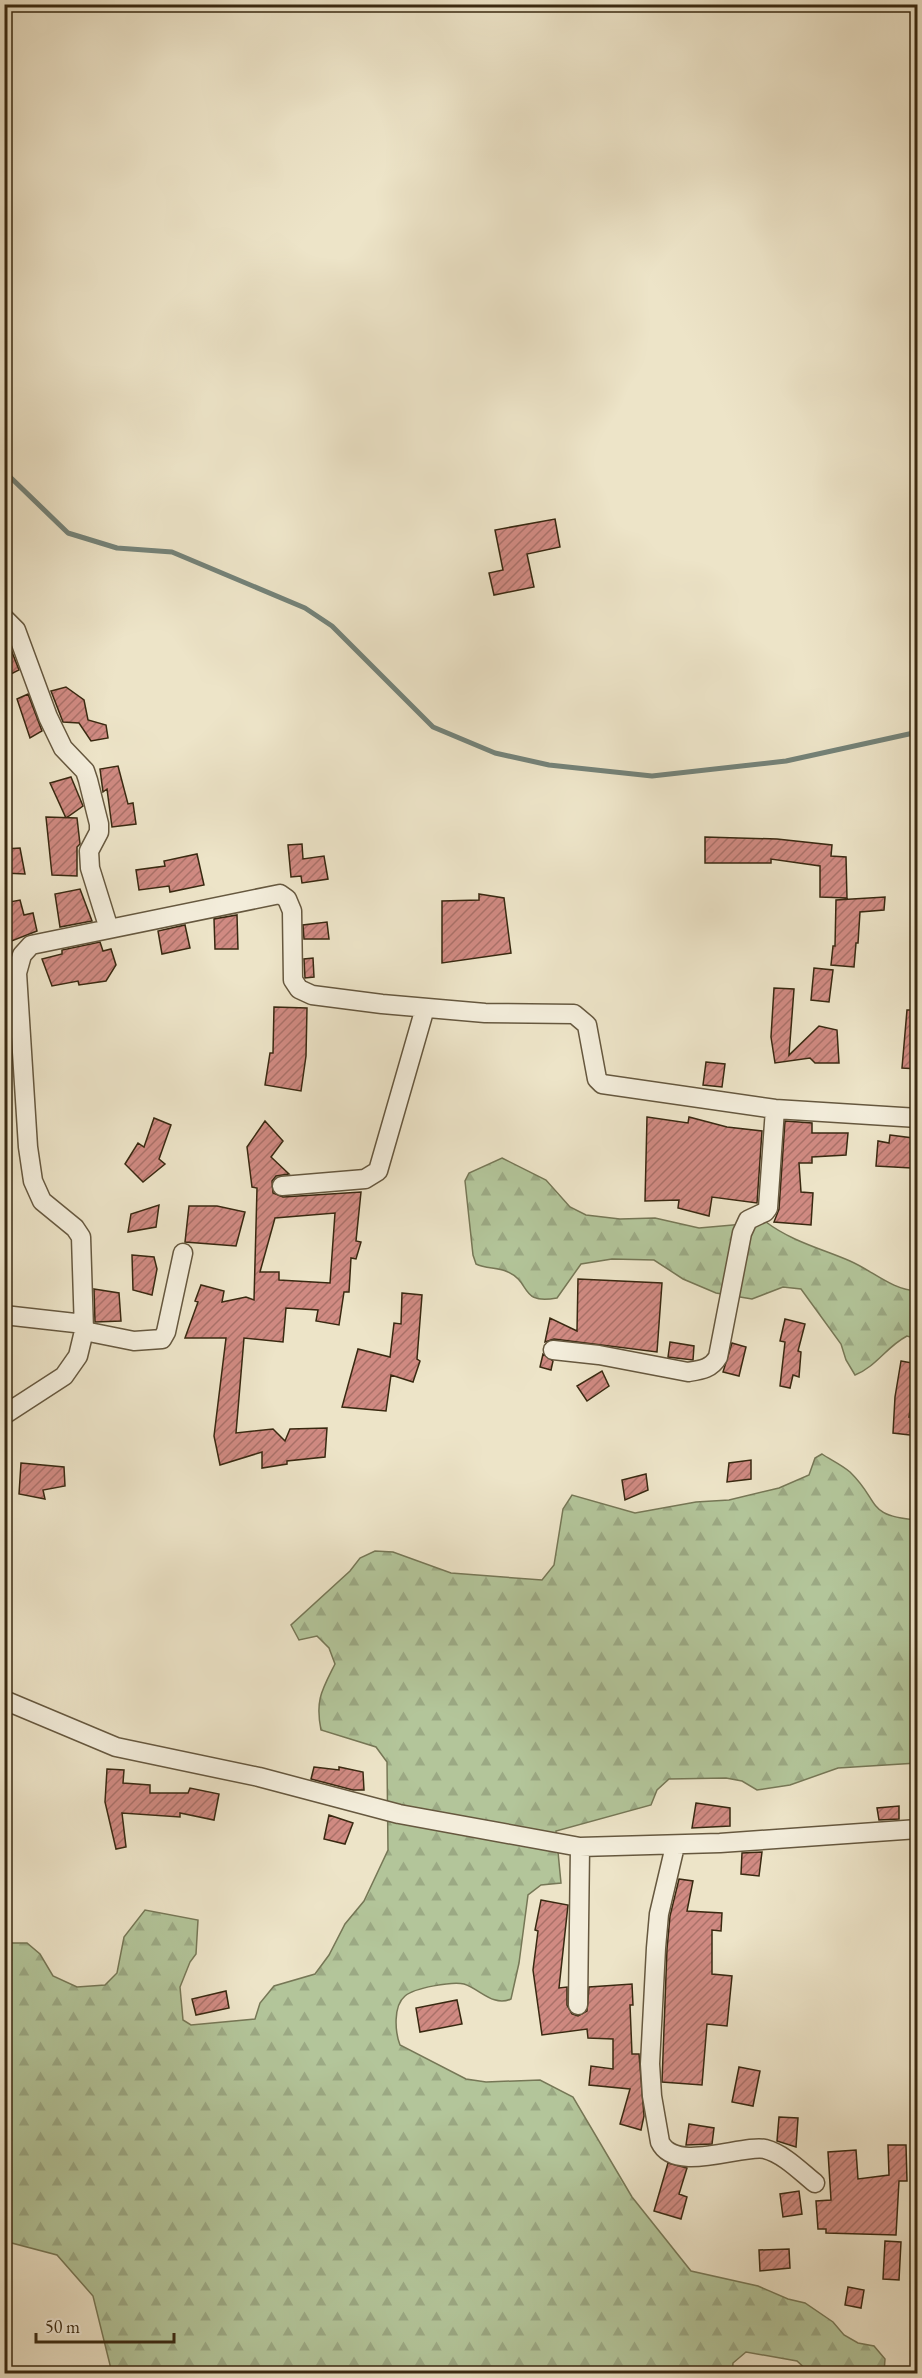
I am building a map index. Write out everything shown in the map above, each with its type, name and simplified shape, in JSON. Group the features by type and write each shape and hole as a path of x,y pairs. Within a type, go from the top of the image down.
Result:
{"street":[{"path":"4,618 16,630 48,717 63,748 85,771 99,824 99,832 89,851 90,868 109,929"},
{"path":"4,1415 64,1376 78,1356 84,1327 81,1237 75,1228 42,1201 33,1181 27,1147 11,974 22,955 32,945 280,894 287,898 292,911 291,963 293,980 299,989 326,997 425,1008 485,1013 574,1014 587,1025 597,1079 602,1084 775,1109 918,1118"},
{"path":"282,1186 365,1179 378,1171 425,1008"},
{"path":"553,1350 599,1355 688,1372 702,1370 714,1364 718,1357 742,1233 748,1220 765,1212 768,1208 775,1109"},
{"path":"4,1315 84,1327 134,1341 162,1339 166,1332 183,1252"},
{"path":"4,1700 116,1747 259,1777 399,1814 580,1847 675,1846 837,1837 918,1829"},
{"path":"675,1846 659,1914 650,2064 656,2129 660,2142 672,2152 697,2156 717,2157 759,2149 768,2150 778,2154 815,2183"},
{"path":"578,2005 580,1847"}],"green space":[{"path":"502,1158 546,1180 570,1207 586,1215 620,1219 655,1218 699,1228 766,1222 807,1244 850,1261 891,1284 917,1291 917,1339 907,1336 900,1340 869,1367 855,1375 846,1360 841,1344 801,1289 783,1287 752,1299 716,1293 683,1279 654,1260 612,1259 581,1264 557,1298 545,1299 531,1296 508,1272 476,1264 473,1255 465,1181 469,1173"},
{"path":"822,1454 850,1472 881,1511 900,1518 917,1520 917,1763 838,1768 790,1785 757,1790 742,1781 726,1778 669,1779 657,1790 651,1805 556,1831 561,1883 541,1885 528,1895 519,1963 511,1999 498,2001 470,1986 459,1983 425,1988 410,1993 401,2000 398,2006 396,2026 400,2045 466,2079 486,2082 540,2080 573,2097 632,2197 691,2271 758,2286 788,2299 805,2303 833,2322 844,2335 858,2343 874,2346 885,2359 884,2373 810,2373 797,2361 746,2352 733,2363 732,2374 112,2373 93,2296 57,2255 8,2242 5,2237 4,1943 27,1943 40,1954 53,1976 77,1987 105,1985 117,1973 124,1937 145,1910 198,1920 196,1954 190,1962 180,1987 183,2020 191,2025 255,2019 260,2003 274,1986 315,1974 329,1955 345,1924 364,1901 388,1850 387,1762 376,1747 321,1730 319,1703 326,1681 335,1664 329,1648 317,1636 299,1640 291,1625 350,1571 360,1558 375,1551 393,1552 451,1573 542,1580 554,1565 563,1509 572,1495 635,1513 696,1502 729,1500 779,1488 809,1475 815,1458"}],"building":[{"path":"555,519 560,547 527,554 534,587 494,595 489,573 503,570 495,530"},
{"path":"12,652 19,670 11,674 4,655"},
{"path":"66,687 84,700 88,720 106,725 108,738 91,741 79,723 63,722 51,691"},
{"path":"28,694 42,731 30,738 17,699"},
{"path":"118,766 128,804 133,803 136,824 112,827 107,789 103,792 100,769"},
{"path":"71,777 83,806 66,818 50,783"},
{"path":"46,817 77,818 80,844 77,847 77,876 52,875"},
{"path":"705,837 777,839 832,845 831,856 846,857 847,898 820,897 820,866 771,859 771,863 705,863"},
{"path":"302,844 303,859 324,856 328,879 302,883 301,876 291,877 288,845"},
{"path":"20,848 25,874 4,873 4,849"},
{"path":"197,854 204,885 170,892 169,886 139,890 136,870 165,866 164,861"},
{"path":"80,889 92,921 60,927 55,894"},
{"path":"479,894 504,898 511,953 442,963 442,901 479,900"},
{"path":"885,897 884,910 860,912 854,967 831,965 833,946 835,946 836,900"},
{"path":"20,900 24,915 33,913 37,931 4,944 4,903"},
{"path":"237,915 238,949 215,949 214,919"},
{"path":"327,922 329,939 304,939 303,925"},
{"path":"185,925 190,948 162,954 158,931"},
{"path":"100,942 103,951 111,949 116,965 106,981 79,985 78,981 52,986 42,959 62,954 62,950"},
{"path":"313,958 314,977 305,978 304,959"},
{"path":"814,968 833,970 829,1002 811,1000"},
{"path":"774,988 794,989 789,1055 819,1026 837,1030 839,1063 815,1063 810,1058 775,1063 771,1037"},
{"path":"274,1007 307,1008 306,1056 301,1091 265,1085 270,1053 273,1053"},
{"path":"907,1010 918,1010 918,1069 902,1068"},
{"path":"706,1062 725,1064 722,1087 703,1085"},
{"path":"647,1117 688,1123 689,1117 727,1127 762,1131 757,1203 712,1197 709,1216 678,1208 679,1200 645,1201"},
{"path":"154,1118 171,1125 159,1159 165,1164 143,1182 125,1164 138,1143 144,1147"},
{"path":"265,1121 283,1141 271,1157 289,1174 276,1176 272,1181 273,1193 283,1197 361,1192 356,1241 361,1242 356,1259 351,1258 349,1292 344,1292 339,1325 316,1321 318,1310 286,1308 283,1342 244,1338 236,1433 273,1429 285,1441 290,1429 327,1428 325,1457 287,1461 287,1464 262,1468 262,1452 220,1465 214,1436 226,1338 185,1338 198,1302 195,1301 201,1285 224,1291 222,1302 246,1297 254,1300 257,1188 252,1187 247,1147","holes":["335,1213 330,1283 279,1280 279,1272 260,1272 275,1218"]},
{"path":"785,1121 812,1123 812,1133 848,1133 846,1155 812,1157 812,1163 799,1163 801,1192 813,1193 811,1225 774,1222 779,1209"},
{"path":"890,1135 913,1138 911,1168 876,1166 878,1141 889,1143"},
{"path":"159,1205 156,1227 128,1232 131,1214"},
{"path":"189,1206 217,1206 245,1212 236,1246 185,1242"},
{"path":"132,1255 154,1257 157,1269 152,1295 133,1290"},
{"path":"578,1279 662,1283 657,1352 554,1339 545,1342 550,1318 577,1331"},
{"path":"94,1289 119,1293 121,1321 95,1322"},
{"path":"402,1293 422,1295 417,1359 420,1361 413,1382 391,1375 386,1411 342,1407 358,1349 390,1357 394,1323 401,1324"},
{"path":"785,1319 805,1324 798,1351 801,1352 799,1377 793,1375 790,1388 780,1386 785,1342 780,1341"},
{"path":"670,1342 694,1346 693,1360 668,1357"},
{"path":"732,1343 746,1347 739,1376 723,1372"},
{"path":"543,1354 553,1361 551,1370 540,1367"},
{"path":"901,1361 918,1364 909,1417 918,1418 918,1436 893,1433 895,1397"},
{"path":"602,1371 609,1386 587,1401 577,1386"},
{"path":"751,1460 751,1479 727,1482 729,1463"},
{"path":"21,1463 64,1467 65,1486 43,1490 45,1499 19,1494"},
{"path":"646,1474 648,1490 625,1500 622,1480"},
{"path":"314,1767 339,1770 339,1767 363,1772 364,1790 353,1790 311,1779"},
{"path":"107,1769 124,1770 123,1783 150,1785 150,1793 188,1793 190,1788 219,1794 214,1820 180,1813 180,1817 122,1813 126,1847 116,1849 105,1802"},
{"path":"696,1803 730,1808 730,1826 692,1828"},
{"path":"899,1806 899,1819 879,1820 877,1808"},
{"path":"329,1815 353,1823 345,1844 324,1839"},
{"path":"762,1852 759,1876 741,1874 742,1853"},
{"path":"679,1879 693,1881 687,1911 722,1913 721,1931 712,1930 712,1974 732,1976 727,2026 707,2024 702,2085 662,2082 667,1949 670,1916"},
{"path":"541,1900 568,1905 559,1988 567,1987 567,2005 572,2014 578,2016 587,2011 589,1987 632,1984 633,2005 630,2005 632,2054 639,2054 644,2116 641,2130 620,2124 630,2089 589,2085 591,2066 613,2069 613,2039 588,2038 587,2029 542,2035 533,1970 538,1931 535,1930"},
{"path":"226,1991 229,2008 196,2015 192,1999"},
{"path":"457,2000 462,2024 420,2032 416,2008"},
{"path":"739,2067 760,2071 753,2106 732,2102"},
{"path":"779,2117 798,2118 796,2147 777,2141"},
{"path":"689,2124 714,2128 712,2144 686,2145"},
{"path":"888,2145 906,2145 907,2181 899,2181 896,2235 826,2233 826,2229 818,2229 816,2201 831,2200 828,2152 856,2150 858,2179 889,2175"},
{"path":"668,2163 687,2168 679,2194 687,2197 681,2219 654,2211"},
{"path":"799,2191 802,2214 783,2217 780,2194"},
{"path":"885,2241 901,2242 899,2280 883,2279"},
{"path":"789,2249 790,2268 760,2271 759,2250"},
{"path":"848,2287 864,2290 861,2308 845,2305"}],"waterway":[{"path":"4,475 8,475 68,533 117,548 172,552 305,608 332,626 433,727 495,753 549,765 652,776 786,761 918,732"}]}
